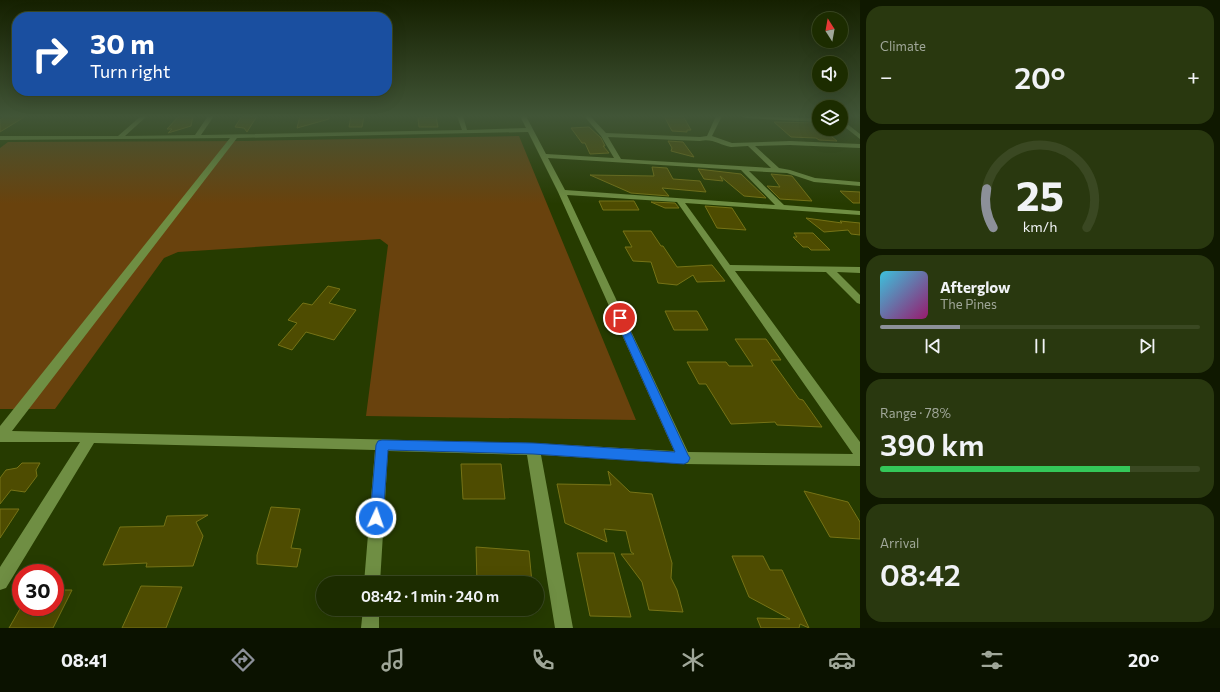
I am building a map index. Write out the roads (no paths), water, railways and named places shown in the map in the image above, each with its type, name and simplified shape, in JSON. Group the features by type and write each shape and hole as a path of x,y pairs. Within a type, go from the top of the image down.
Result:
{"street":[{"path":"0,436 228,145"},
{"path":"538,145 562,192 684,458"},
{"path":"610,145 619,161"},
{"path":"750,145 777,170"},
{"path":"844,145 860,146"},
{"path":"544,156 777,170 788,171 814,180 860,184"},
{"path":"744,169 781,207"},
{"path":"562,192 860,213"},
{"path":"679,200 860,453"},
{"path":"729,268 860,270"},
{"path":"829,270 860,301"},
{"path":"0,436 91,437 533,449 684,458 860,460"},
{"path":"0,582 91,437"},
{"path":"372,576 382,445"},
{"path":"533,449 564,628"},
{"path":"370,628 371,616"}]}
